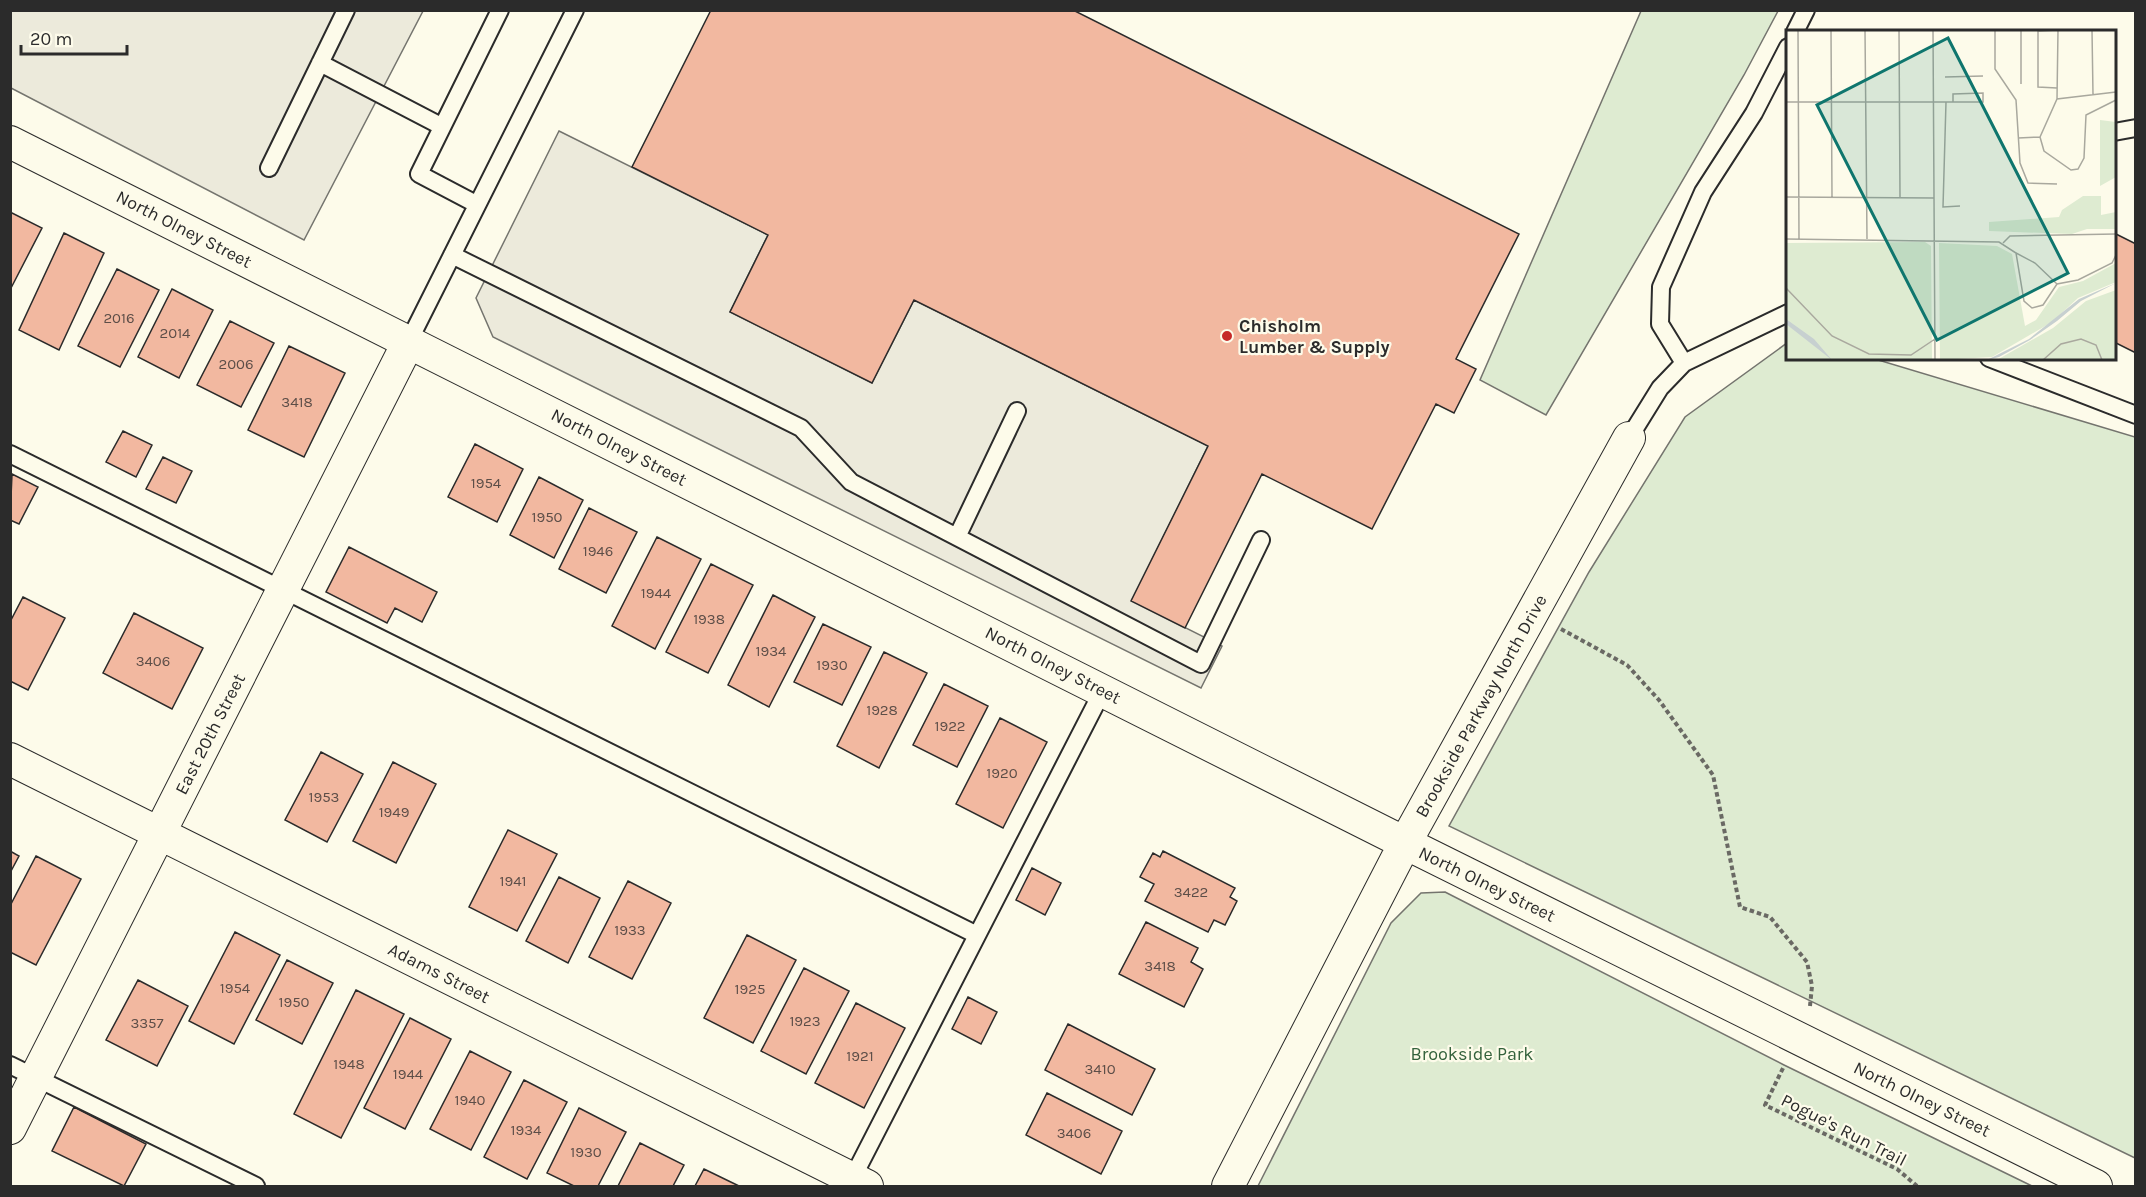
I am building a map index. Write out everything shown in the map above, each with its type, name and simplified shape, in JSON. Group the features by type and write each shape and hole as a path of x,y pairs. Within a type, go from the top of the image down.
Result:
{"street":[{"name":"North Olney Street","path":"10,142 1405,843 2096,1186"},
{"name":"East 20th Street","path":"10,1128 23,1071 160,833 408,341"},
{"name":"Brookside Parkway North Drive","path":"1228,1186 1405,843 1629,438"},
{"name":"Adams Street","path":"10,759 856,1184"}],"lane":[{"path":"269,168 346,10"},
{"path":"476,204 419,174 500,10"},
{"path":"408,341 575,10"},
{"path":"1796,30 1806,10"},
{"path":"1786,51 1754,113 1704,192 1661,287 1660,324 1684,363 1786,314"},
{"path":"320,63 441,126"},
{"path":"2116,132 2136,128"},
{"path":"452,255 801,428 851,482 1201,664 1261,540"},
{"path":"1994,360 2136,415"},
{"name":"Brookside Parkway North Drive","path":"1629,438 1660,388 1684,363"},
{"path":"957,537 1017,411"},
{"path":"10,454 977,935"},
{"path":"856,1184 977,935 1102,690"},
{"path":"23,1071 256,1186"}],"path":[{"path":"1577,638 1627,665 1659,700 1713,775 1740,907 1770,917 1807,962 1812,986 1808,1016"},
{"name":"Pogue's Run Trail","path":"1784,1065 1765,1105 1897,1169 1917,1186"}],"green space":[{"path":"1641,11 1778,11 1744,75 1546,415 1480,380"},
{"path":"1786,344 1786,360 1878,360 2135,437 2135,1158 1449,826 1589,572 1685,417"},
{"name":"Brookside Park","path":"1445,892 1784,1065 2032,1186 1258,1186 1391,923 1421,893"}],"shaded area":[{"path":"10,11 423,11 304,240 11,88"},
{"path":"559,131 768,235 730,312 872,383 914,300 1208,446 1132,601 1222,646 1201,688 493,337 476,298"}],"building":[{"name":"Chisholm Lumber & Supply","path":"711,10 1073,10 1519,234 1456,359 1476,369 1454,413 1436,404 1372,529 1262,474 1185,628 1131,601 1208,446 914,300 872,383 730,312 768,235 632,167"},
{"path":"10,212 42,228 10,290"},
{"path":"64,233 104,253 59,350 19,330"},
{"path":"2116,234 2136,244 2136,353 2116,343"},
{"path":"117,269 159,290 120,367 78,346"},
{"path":"172,289 213,310 179,378 138,357"},
{"path":"230,321 274,343 241,407 197,385"},
{"path":"289,346 345,373 304,457 248,430"},
{"path":"123,431 152,445 136,477 106,462"},
{"path":"475,444 523,469 497,522 448,497"},
{"path":"163,457 192,471 176,503 146,489"},
{"path":"12,474 38,487 19,524 10,520"},
{"path":"539,477 583,500 554,558 510,535"},
{"path":"589,508 637,532 606,593 559,569"},
{"path":"657,537 701,559 655,649 612,626"},
{"path":"349,547 437,592 422,622 395,608 387,623 326,592"},
{"path":"711,564 753,585 708,673 666,652"},
{"path":"773,595 815,617 769,707 728,685"},
{"path":"23,597 65,618 28,690 10,681 10,622"},
{"path":"134,613 203,648 172,709 103,673"},
{"path":"823,624 871,647 842,705 794,682"},
{"path":"884,652 927,673 879,768 837,746"},
{"path":"944,684 988,706 957,767 913,745"},
{"path":"1000,718 1047,742 1003,828 956,804"},
{"path":"321,752 363,774 327,842 285,820"},
{"path":"393,762 436,784 396,863 353,841"},
{"path":"508,830 557,854 517,931 469,907"},
{"path":"10,851 19,856 10,873"},
{"path":"1163,851 1235,888 1230,897 1237,901 1225,925 1214,920 1208,932 1145,901 1154,884 1140,877 1153,853 1160,857"},
{"path":"36,856 81,879 36,965 10,952 10,906"},
{"path":"1032,868 1061,883 1045,915 1016,900"},
{"path":"559,877 600,898 568,963 526,941"},
{"path":"628,881 671,903 632,979 589,957"},
{"path":"1146,922 1198,948 1191,962 1203,969 1184,1007 1119,974"},
{"path":"235,932 280,955 234,1044 189,1021"},
{"path":"747,935 796,960 753,1043 704,1018"},
{"path":"287,960 333,983 302,1044 256,1020"},
{"path":"804,968 849,991 806,1074 761,1051"},
{"path":"138,980 188,1006 157,1066 106,1040"},
{"path":"356,990 404,1014 341,1138 294,1114"},
{"path":"968,997 997,1012 981,1044 952,1029"},
{"path":"856,1003 905,1028 864,1108 815,1083"},
{"path":"410,1018 451,1039 405,1129 364,1108"},
{"path":"1068,1024 1155,1069 1132,1115 1045,1070"},
{"path":"470,1051 511,1072 471,1150 430,1129"},
{"path":"524,1080 567,1102 527,1179 484,1157"},
{"path":"1047,1093 1122,1131 1101,1174 1026,1135"},
{"path":"74,1107 146,1144 124,1186 52,1151"},
{"path":"579,1108 626,1132 598,1186 574,1186 547,1173"},
{"path":"640,1143 684,1165 673,1186 618,1186"},
{"path":"704,1169 739,1186 695,1186"}],"place":[{"name":"Chisholm Lumber & Supply","path":"1227,336"}]}
